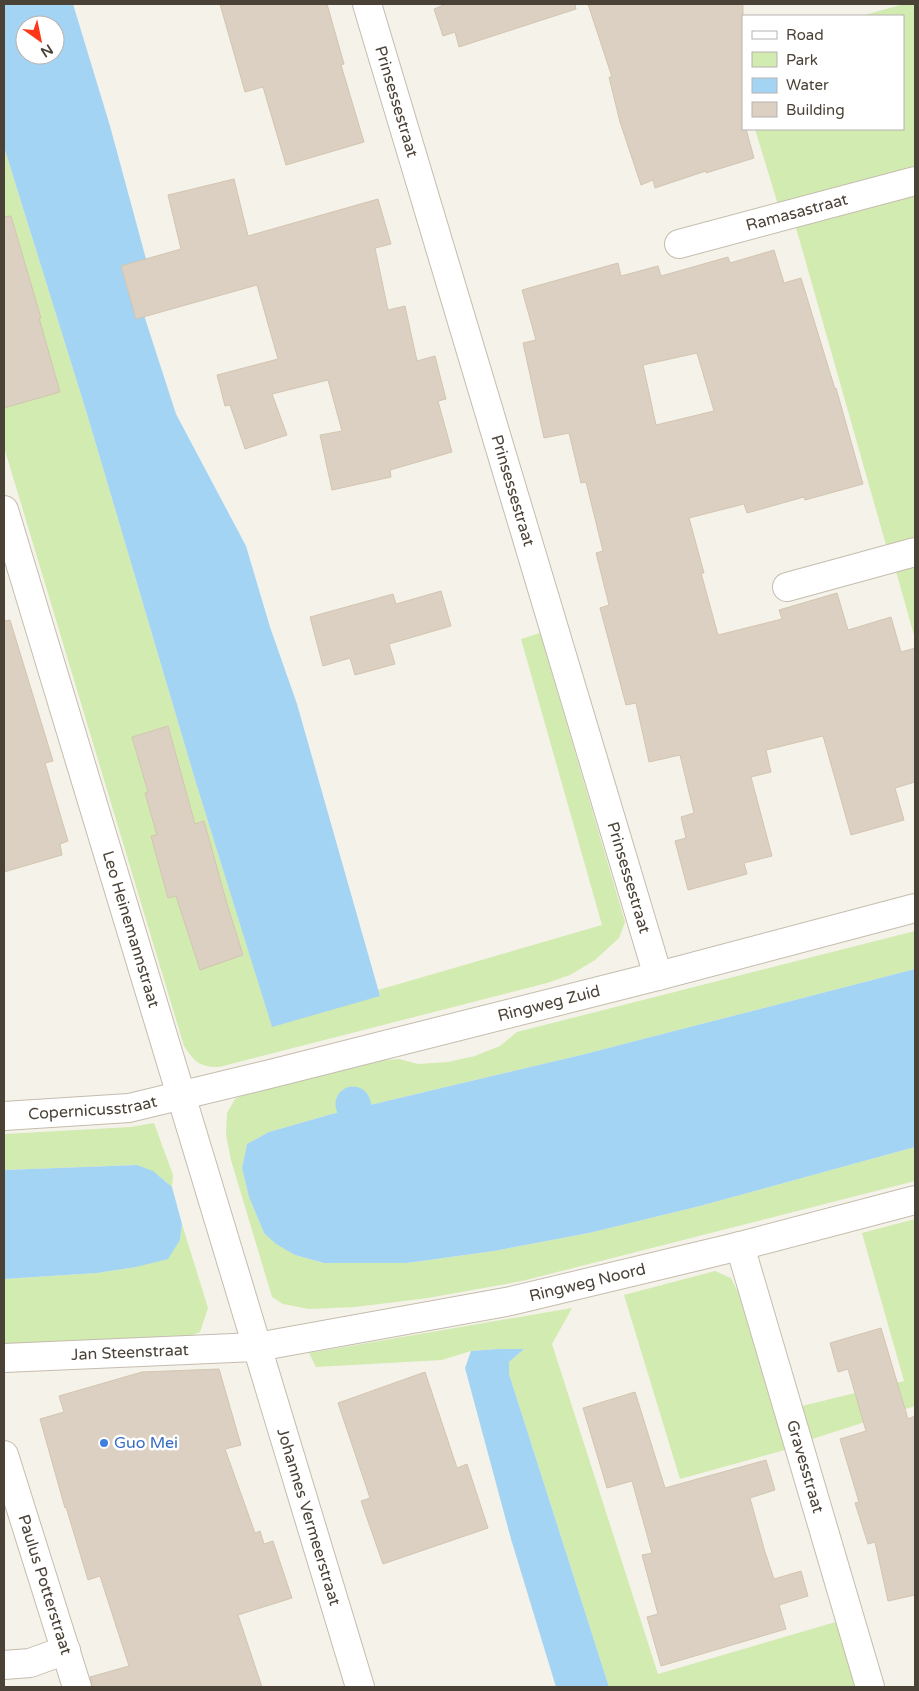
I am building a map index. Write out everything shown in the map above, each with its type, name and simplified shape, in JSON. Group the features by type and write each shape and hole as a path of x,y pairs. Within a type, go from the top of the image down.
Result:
{"street":[{"name":"Prinsessestraat","path":"367,4 658,976"},
{"name":"Ramasastraat","path":"679,244 915,181"},
{"name":"Leo Heinemannstraat","path":"4,510 257,1347"},
{"path":"787,587 915,552"},
{"name":"Ringweg Zuid","path":"181,1096 658,976 915,908"},
{"name":"Copernicusstraat","path":"4,1116 129,1108 181,1096"},
{"name":"Ringweg Noord","path":"257,1347 510,1301 740,1246 915,1200"},
{"name":"Gravesstraat","path":"740,1246 870,1687"},
{"name":"Jan Steenstraat","path":"4,1358 257,1347"},
{"name":"Johannes Vermeerstraat","path":"257,1347 360,1687"},
{"name":"Paulus Potterstraat","path":"4,1455 77,1687"},
{"path":"4,1666 30,1663 66,1650"}],"green space":[{"path":"904,4 915,4 915,171 779,208 755,130 904,130 904,15 865,15"},
{"path":"4,147 87,414 196,783 272,1026 380,995 378,990 602,925 521,639 540,633 625,922 619,938 595,960 570,975 547,983 219,1067 198,1063 184,1046 4,447"},
{"path":"915,191 915,544 888,552 795,224"},
{"path":"915,566 915,639 896,571"},
{"path":"915,931 915,969 581,1055 332,1114 269,1132 247,1144 242,1168 249,1197 264,1233 295,1255 324,1263 407,1263 494,1251 589,1233 700,1206 915,1147 915,1181 522,1281 428,1298 355,1307 309,1309 283,1304 272,1297 231,1160 226,1135 227,1113 235,1099 248,1093 373,1061 399,1059 418,1064 448,1062 475,1056 500,1046 517,1032"},
{"path":"154,1123 173,1175 172,1187 158,1175 137,1165 4,1170 4,1134 131,1127"},
{"path":"915,1219 915,1406 809,1440 798,1407 904,1381 862,1233"},
{"path":"182,1224 208,1308 200,1332 179,1340 4,1349 4,1279 97,1273 136,1267 180,1240"},
{"path":"715,1271 731,1278 738,1292 785,1450 680,1479 624,1295"},
{"path":"572,1308 552,1344 658,1674 839,1621 859,1687 609,1687 509,1374 509,1362 524,1349 471,1351 442,1360 316,1367 309,1353"}],"water":[{"path":"4,4 73,4 110,126 146,259 132,278 176,414 246,546 270,627 297,704 380,996 272,1027 196,783 87,414 4,147"},
{"path":"915,969 915,1147 700,1206 589,1233 494,1251 407,1263 324,1263 295,1255 276,1244 264,1233 249,1197 242,1168 247,1144 269,1132 332,1114 581,1055"},
{"path":"137,1165 153,1171 172,1187 182,1224 180,1240 168,1259 136,1267 97,1273 4,1279 4,1170"},
{"path":"524,1349 509,1362 509,1374 609,1687 556,1687 511,1539 465,1368 471,1351"}],"building":[{"path":"220,4 327,4 344,64 341,65 364,142 286,165 263,87 245,92"},
{"path":"446,4 575,4 576,9 459,47 455,32 443,36 434,9"},
{"path":"588,4 743,4 742,130 746,130 754,158 655,188 653,180 641,185 620,122 609,77 612,77"},
{"path":"234,179 248,236 378,199 391,244 375,248 388,310 405,306 417,361 435,356 446,399 438,401 452,452 390,470 391,477 332,490 320,435 342,431 328,380 272,394 287,435 245,449 230,405 225,406 217,375 278,359 257,285 136,319 121,266 181,249 168,195"},
{"path":"11,216 41,318 39,318 60,392 4,408 4,217"},
{"path":"774,250 784,283 801,278 836,388 863,484 805,500 804,497 747,513 744,504 689,518 704,573 701,573 718,635 782,619 779,610 837,593 848,630 891,617 901,652 915,648 915,782 895,788 904,820 851,835 823,736 766,750 771,772 751,777 772,856 744,863 747,874 688,890 675,841 686,838 681,817 694,813 680,755 649,762 636,703 626,705 600,608 609,605 596,553 603,551 586,482 581,483 569,433 544,438 523,343 536,340 522,290 618,263 621,276 658,266 661,276 728,257 730,263","holes":["697,353 714,411 656,425 643,365"]},
{"path":"441,591 451,626 389,644 395,664 355,675 350,658 323,666 310,617 393,594 396,604"},
{"path":"10,620 53,761 45,763 68,841 60,844 62,855 4,872 4,621"},
{"path":"168,726 195,824 204,821 243,955 200,970 176,896 168,898 151,836 157,835 145,793 148,792 132,737"},
{"path":"881,1328 908,1419 915,1416 915,1595 888,1601 875,1542 868,1544 855,1503 859,1502 840,1439 866,1431 848,1369 838,1372 830,1343"},
{"path":"219,1369 241,1445 225,1449 255,1533 260,1531 264,1544 273,1541 292,1598 238,1615 262,1687 92,1687 90,1677 129,1666 100,1576 88,1580 40,1419 64,1412 59,1396 142,1372"},
{"path":"425,1372 457,1468 467,1464 488,1528 383,1564 361,1501 370,1498 338,1403"},
{"path":"635,1392 665,1488 766,1460 775,1490 750,1498 765,1552 774,1579 801,1571 808,1596 779,1605 786,1629 661,1666 647,1617 658,1614 642,1555 652,1553 632,1481 607,1488 583,1408"}],"waterway":[{"path":"353,1104 367,1155"}],"place":[{"name":"Guo Mei","path":"104,1443"}]}
